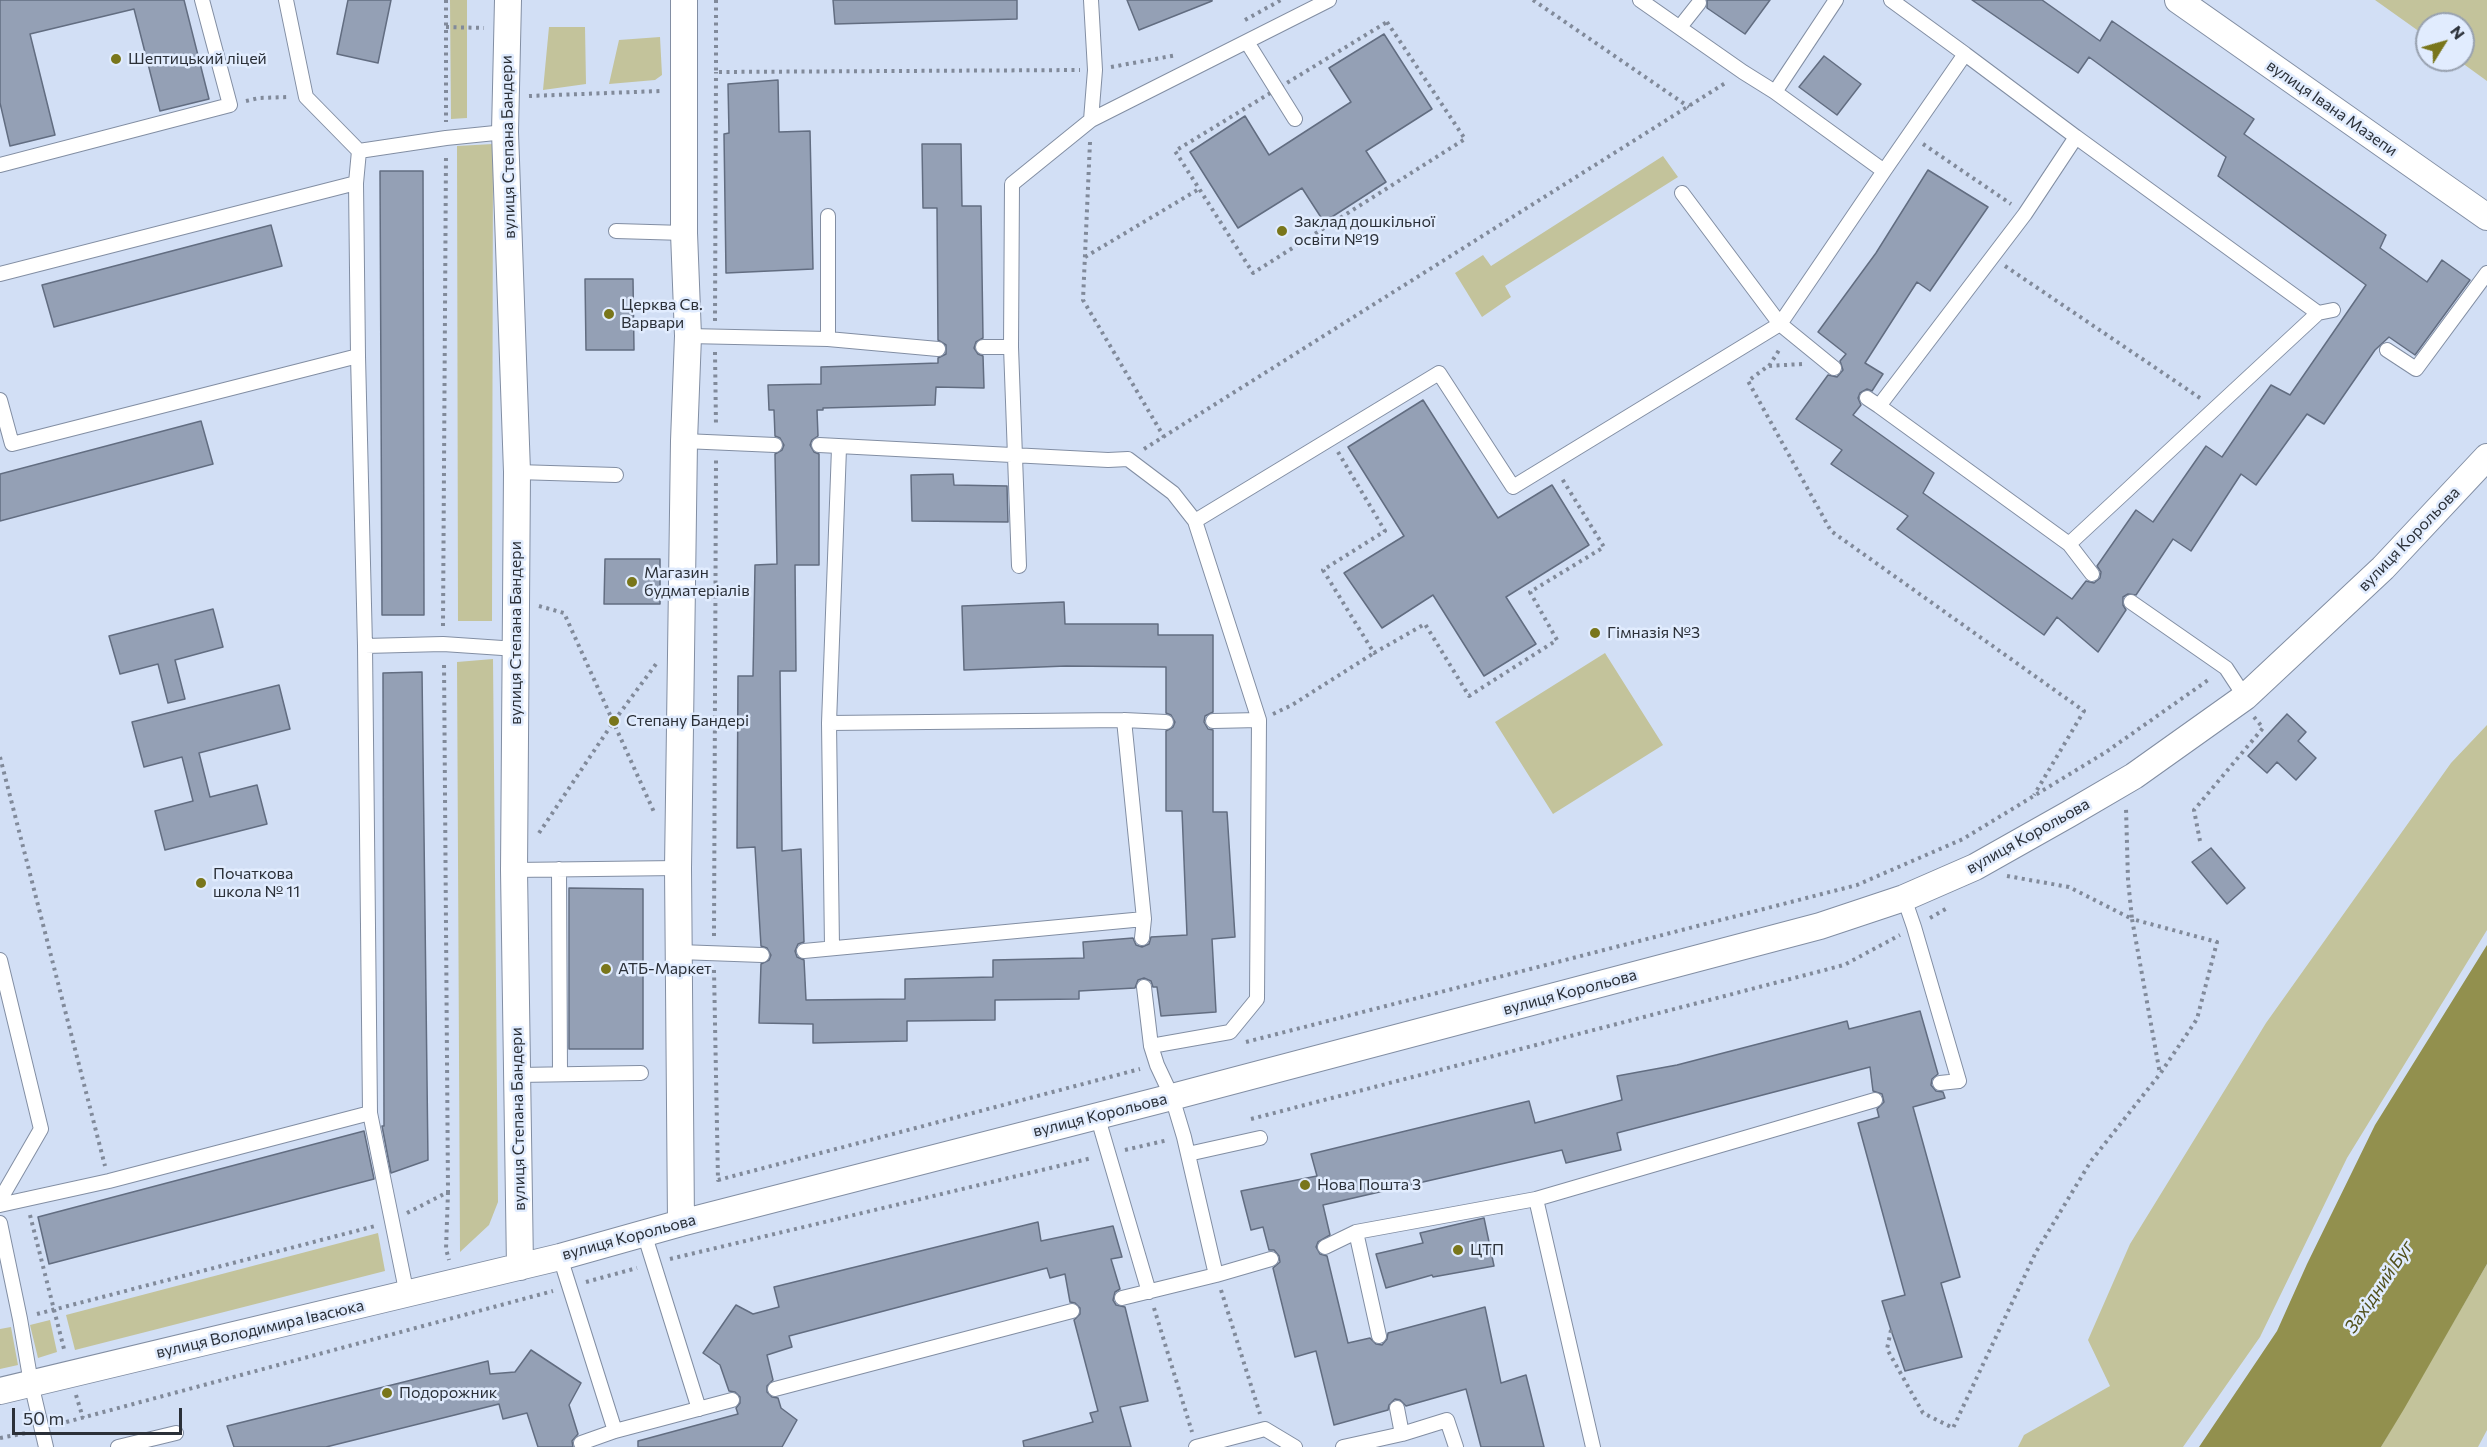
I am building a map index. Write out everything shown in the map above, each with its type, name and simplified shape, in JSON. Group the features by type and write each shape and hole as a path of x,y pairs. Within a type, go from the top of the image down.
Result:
{"street":[{"name":"вулиця Степана Бандери","path":"508,0 505,132 517,472 514,870 520,1267"},
{"path":"681,1223 678,868 684,441 688,336 684,233 684,0"},
{"name":"вулиця Івана Мазепи","path":"2178,0 2487,217"},
{"name":"вулиця Корольова","path":"520,1267 1820,926 1904,898 1975,867 2069,814 2248,704 2383,568 2487,457"},
{"name":"вулиця Володимира Івасюка","path":"0,1390 520,1267"}],"lane":[{"path":"0,165 230,105 202,0"},
{"path":"286,0 306,97 359,151 356,183 357,356 365,646 370,1113 407,1294"},
{"path":"1091,0 1095,70 1091,120"},
{"path":"1019,566 1011,347 1012,184 1091,120 1329,0"},
{"path":"1640,0 1775,92 1884,171"},
{"path":"1775,92 1836,0"},
{"path":"1891,0 2318,313"},
{"path":"1680,27 1699,3"},
{"path":"1247,42 1295,118"},
{"path":"1195,521 1439,372 1513,487 1780,324 1965,54"},
{"path":"359,151 505,132"},
{"path":"1879,406 2025,214 2076,136"},
{"path":"0,274 356,183"},
{"path":"1682,193 1780,324 1830,365"},
{"path":"828,216 828,339"},
{"path":"616,231 684,233"},
{"path":"2387,350 2416,369 2487,273"},
{"path":"2069,544 2318,313 2332,310"},
{"path":"688,336 828,339 938,349"},
{"path":"983,347 1011,347"},
{"path":"0,400 6,446 357,356"},
{"path":"1867,398 2069,544 2092,574"},
{"path":"684,441 775,445"},
{"path":"819,445 839,448 1128,459 1173,493 1195,521 1259,720 1257,999 1230,1032 1151,1046"},
{"path":"832,947 829,723 839,448"},
{"path":"517,472 616,475"},
{"path":"2131,602 2226,668 2248,704"},
{"path":"365,646 443,644 517,649"},
{"path":"829,723 1124,720 1166,723"},
{"path":"1124,720 1144,920 1142,938"},
{"path":"1212,721 1259,720"},
{"path":"514,870 678,868"},
{"path":"559,869 560,1074"},
{"path":"1904,898 1959,1080 1940,1083"},
{"path":"804,951 1144,920"},
{"path":"679,952 762,955"},
{"path":"0,960 41,1129 0,1200"},
{"path":"1144,987 1151,1046 1156,1065 1172,1097 1188,1154 1216,1275"},
{"path":"518,1075 641,1073"},
{"path":"1325,1247 1356,1232 1536,1199 1875,1100"},
{"path":"0,1205 109,1181 370,1113"},
{"path":"1097,1115 1149,1292"},
{"path":"1188,1154 1260,1138"},
{"path":"1536,1199 1593,1447"},
{"path":"0,1223 31,1383 46,1447"},
{"path":"1356,1232 1379,1336"},
{"path":"644,1233 699,1409"},
{"path":"560,1257 615,1431"},
{"path":"1122,1298 1271,1259"},
{"path":"775,1389 1072,1311"},
{"path":"581,1443 596,1443 615,1431 732,1400"},
{"path":"1397,1408 1402,1434"},
{"path":"1343,1447 1402,1434 1447,1420 1456,1447"},
{"path":"1196,1447 1265,1429 1295,1447"},
{"path":"118,1447 176,1433"}],"path":[{"path":"716,0 714,953 718,1180 1156,1065"},
{"path":"1242,22 1281,0"},
{"path":"1533,0 1689,107"},
{"path":"1387,22 1464,139 1253,273 1199,189 1175,150 1387,22"},
{"path":"446,27 485,28"},
{"path":"716,72 1095,70 1182,54"},
{"path":"1128,459 1743,72"},
{"path":"529,96 684,90"},
{"path":"230,105 259,98 306,97"},
{"path":"1091,120 1083,300 1164,437"},
{"path":"1910,135 2025,214"},
{"path":"1084,257 1199,189"},
{"path":"1992,257 2216,408"},
{"path":"1830,365 1768,366 1748,381 1831,531 2084,711 2033,796"},
{"path":"1330,439 1385,531 1323,570 1374,653"},
{"path":"1259,720 1292,705 1425,624 1468,696 1557,640 1530,592 1604,547 1552,463"},
{"path":"516,599 564,613 655,816"},
{"path":"537,837 614,721 683,627"},
{"path":"1236,1044 1857,885 1963,839 2106,752 2226,668"},
{"path":"2200,841 2194,810 2263,728 2248,704"},
{"path":"0,756 109,1181"},
{"path":"2126,804 2128,880 2132,919 2160,1074"},
{"path":"1891,1330 1887,1349 1923,1413 1953,1428 2036,1252 2091,1161 2160,1074 2197,1019 2217,942 2132,919 2069,888 2003,875"},
{"path":"448,1192 447,1249 464,1315"},
{"path":"26,1200 83,1418"},
{"path":"1216,1275 1265,1429"},
{"path":"0,1438 83,1418 568,1287"},
{"path":"1149,1292 1196,1447"}],"green space":[{"path":"450,0 467,0 467,118 451,119"},
{"path":"2375,0 2487,0 2487,81 2475,72 2475,12 2415,12 2415,28"},
{"path":"549,27 585,27 586,84 543,90"},
{"path":"660,37 662,75 655,80 609,84 619,40"},
{"path":"493,144 492,621 458,621 457,146"},
{"path":"1663,156 1678,177 1505,286 1511,297 1482,317 1455,273 1483,255 1491,266"},
{"path":"1605,653 1663,745 1553,814 1495,722"},
{"path":"493,659 498,1202 489,1225 460,1252 457,662"},
{"path":"2487,725 2487,930 2347,1158 2260,1337 2183,1447 2018,1447 2024,1435 2110,1386 2088,1340 2130,1244 2266,1023 2451,763"},
{"path":"378,1233 385,1271 75,1350 66,1315"},
{"path":"2487,1264 2487,1430 2478,1447 2381,1447"},
{"path":"50,1320 57,1352 38,1358 30,1325"},
{"path":"11,1327 18,1365 0,1369 0,1329"}],"water":[{"name":"Західний Буг","path":"2487,945 2487,1264 2404,1409 2381,1447 2199,1447 2277,1331 2375,1125"}],"building":[{"path":"0,0 184,0 209,99 160,111 134,9 30,34 55,135 10,146 0,103"},
{"path":"348,0 391,0 378,63 337,54"},
{"path":"833,0 1017,0 1017,19 835,24"},
{"path":"1127,0 1212,0 1212,1 1139,30"},
{"path":"1707,0 1770,0 1745,34 1707,8"},
{"path":"1972,0 2042,0 2100,41 2112,21 2254,119 2244,134 2386,235 2380,248 2427,282 2442,260 2470,280 2415,355 2389,337 2375,350 2324,424 2307,414 2256,485 2241,474 2191,551 2173,539 2136,595 2128,594 2123,597 2126,610 2098,652 2057,617 2044,635 1897,529 1908,516 1831,464 1842,450 1796,419 1828,375 1837,377 1843,370 1840,361 1846,354 1818,332 1876,253 1928,170 1988,207 1930,291 1917,282 1865,363 1883,374 1872,391 1867,389 1860,393 1858,398 1861,405 1853,415 1934,473 1923,493 2072,599 2086,581 2094,583 2100,578 2101,572 2097,566 2136,510 2153,522 2206,446 2222,457 2271,385 2290,395 2366,285 2218,176 2226,157 2089,57 2078,73"},
{"name":"Заклад дошкільної освіти №19","path":"1384,34 1432,109 1366,151 1386,182 1324,222 1302,188 1238,228 1190,152 1245,116 1269,155 1351,102 1329,68"},
{"path":"1824,56 1861,84 1837,115 1799,87"},
{"path":"778,80 779,132 810,131 813,269 726,273 724,134 729,133 728,84"},
{"path":"922,144 961,144 962,206 981,206 983,338 976,342 974,348 978,354 983,356 984,388 936,387 935,405 817,410 818,436 812,440 810,445 814,452 819,454 819,565 795,565 796,671 780,671 782,851 801,849 804,942 798,944 795,951 797,957 804,960 806,1000 905,999 905,979 993,977 993,960 1084,958 1083,942 1133,938 1136,945 1142,947 1149,944 1151,937 1187,935 1182,811 1166,811 1166,731 1173,727 1175,722 1171,715 1166,713 1166,667 1066,666 964,670 962,606 1064,602 1065,624 1158,624 1158,635 1213,635 1213,712 1205,716 1204,722 1208,729 1213,730 1213,812 1227,812 1235,937 1212,939 1216,1012 1161,1016 1157,987 1153,987 1151,981 1144,978 1138,980 1135,988 1079,991 1079,999 995,1000 995,1020 907,1021 907,1041 813,1043 813,1024 759,1023 761,964 769,960 771,955 767,948 761,946 755,847 737,848 738,676 753,676 755,565 777,564 775,454 782,450 784,445 780,438 775,436 774,410 769,410 768,385 821,384 821,367 938,363 938,358 946,354 946,345 938,340 937,208 923,208"},
{"path":"380,171 423,171 424,615 382,615"},
{"path":"271,225 282,266 54,327 42,285"},
{"name":"Церква Св. Варвари","path":"585,279 633,279 634,350 586,350"},
{"path":"1423,400 1498,518 1552,485 1589,545 1506,597 1536,644 1484,676 1433,595 1382,628 1344,573 1404,536 1348,447"},
{"path":"201,421 213,464 0,521 0,474"},
{"path":"953,474 954,485 1007,486 1008,522 912,521 911,475"},
{"name":"Магазин будматеріалів","path":"605,559 660,559 660,604 604,604"},
{"path":"213,609 223,647 175,660 185,699 168,703 158,664 120,674 109,636"},
{"path":"422,672 428,1160 391,1173 382,1126 384,1126 383,673"},
{"path":"279,685 290,729 199,753 210,797 257,785 267,824 165,850 155,811 193,801 182,757 144,767 132,722"},
{"path":"2287,714 2306,732 2298,741 2316,758 2296,780 2277,762 2267,773 2248,756"},
{"path":"2211,848 2245,888 2227,904 2192,862"},
{"name":"АТБ-Маркет","path":"569,888 643,889 643,1049 569,1049"},
{"path":"1920,1011 1938,1074 1932,1079 1931,1085 1936,1091 1943,1092 1945,1098 1913,1107 1960,1277 1941,1283 1962,1357 1905,1371 1891,1330 1882,1301 1905,1295 1858,1123 1879,1117 1877,1109 1884,1102 1882,1094 1873,1091 1870,1067 1617,1133 1621,1150 1566,1163 1562,1150 1323,1205 1330,1235 1318,1242 1316,1247 1320,1254 1327,1256 1348,1343 1370,1338 1376,1344 1382,1345 1388,1333 1485,1307 1501,1383 1526,1375 1544,1447 1481,1447 1466,1389 1406,1406 1400,1400 1395,1399 1389,1405 1388,1410 1334,1425 1316,1351 1295,1357 1273,1268 1280,1262 1279,1256 1274,1250 1269,1250 1263,1227 1251,1230 1241,1191 1317,1176 1311,1154 1529,1101 1535,1123 1622,1100 1617,1076 1677,1065 1847,1021 1849,1029"},
{"path":"364,1131 374,1179 49,1264 38,1217"},
{"name":"ЦТП","path":"1484,1218 1494,1266 1433,1277 1432,1275 1386,1288 1376,1254 1423,1243 1420,1233"},
{"path":"1038,1222 1041,1241 1113,1226 1122,1257 1111,1259 1120,1289 1115,1292 1113,1300 1116,1305 1125,1307 1148,1401 1120,1407 1131,1447 1024,1447 1023,1441 1093,1422 1090,1413 1098,1411 1074,1320 1080,1314 1080,1308 1070,1302 1065,1274 1050,1278 1047,1268 789,1336 792,1347 767,1355 773,1380 767,1386 767,1392 772,1397 778,1398 781,1408 797,1420 782,1447 638,1447 638,1441 738,1414 736,1408 740,1403 740,1397 735,1392 729,1391 720,1365 703,1353 736,1305 753,1314 779,1307 774,1287"},
{"path":"531,1350 581,1383 569,1405 578,1434 572,1441 573,1447 538,1447 527,1413 503,1419 499,1404 326,1447 234,1447 227,1426 488,1361 490,1374 515,1372"}],"place":[{"name":"Шептицький ліцей","path":"116,59"},
{"name":"Заклад дошкільної освіти №19","path":"1282,231"},
{"name":"Церква Св. Варвари","path":"609,314"},
{"name":"Магазин будматеріалів","path":"632,582"},
{"name":"Гімназія №3","path":"1595,633"},
{"name":"Степану Бандері","path":"614,721"},
{"name":"Початкова школа № 11","path":"201,883"},
{"name":"АТБ-Маркет","path":"606,969"},
{"name":"Нова Пошта 3","path":"1305,1185"},
{"name":"ЦТП","path":"1458,1250"},
{"name":"Подорожник","path":"387,1393"}]}
